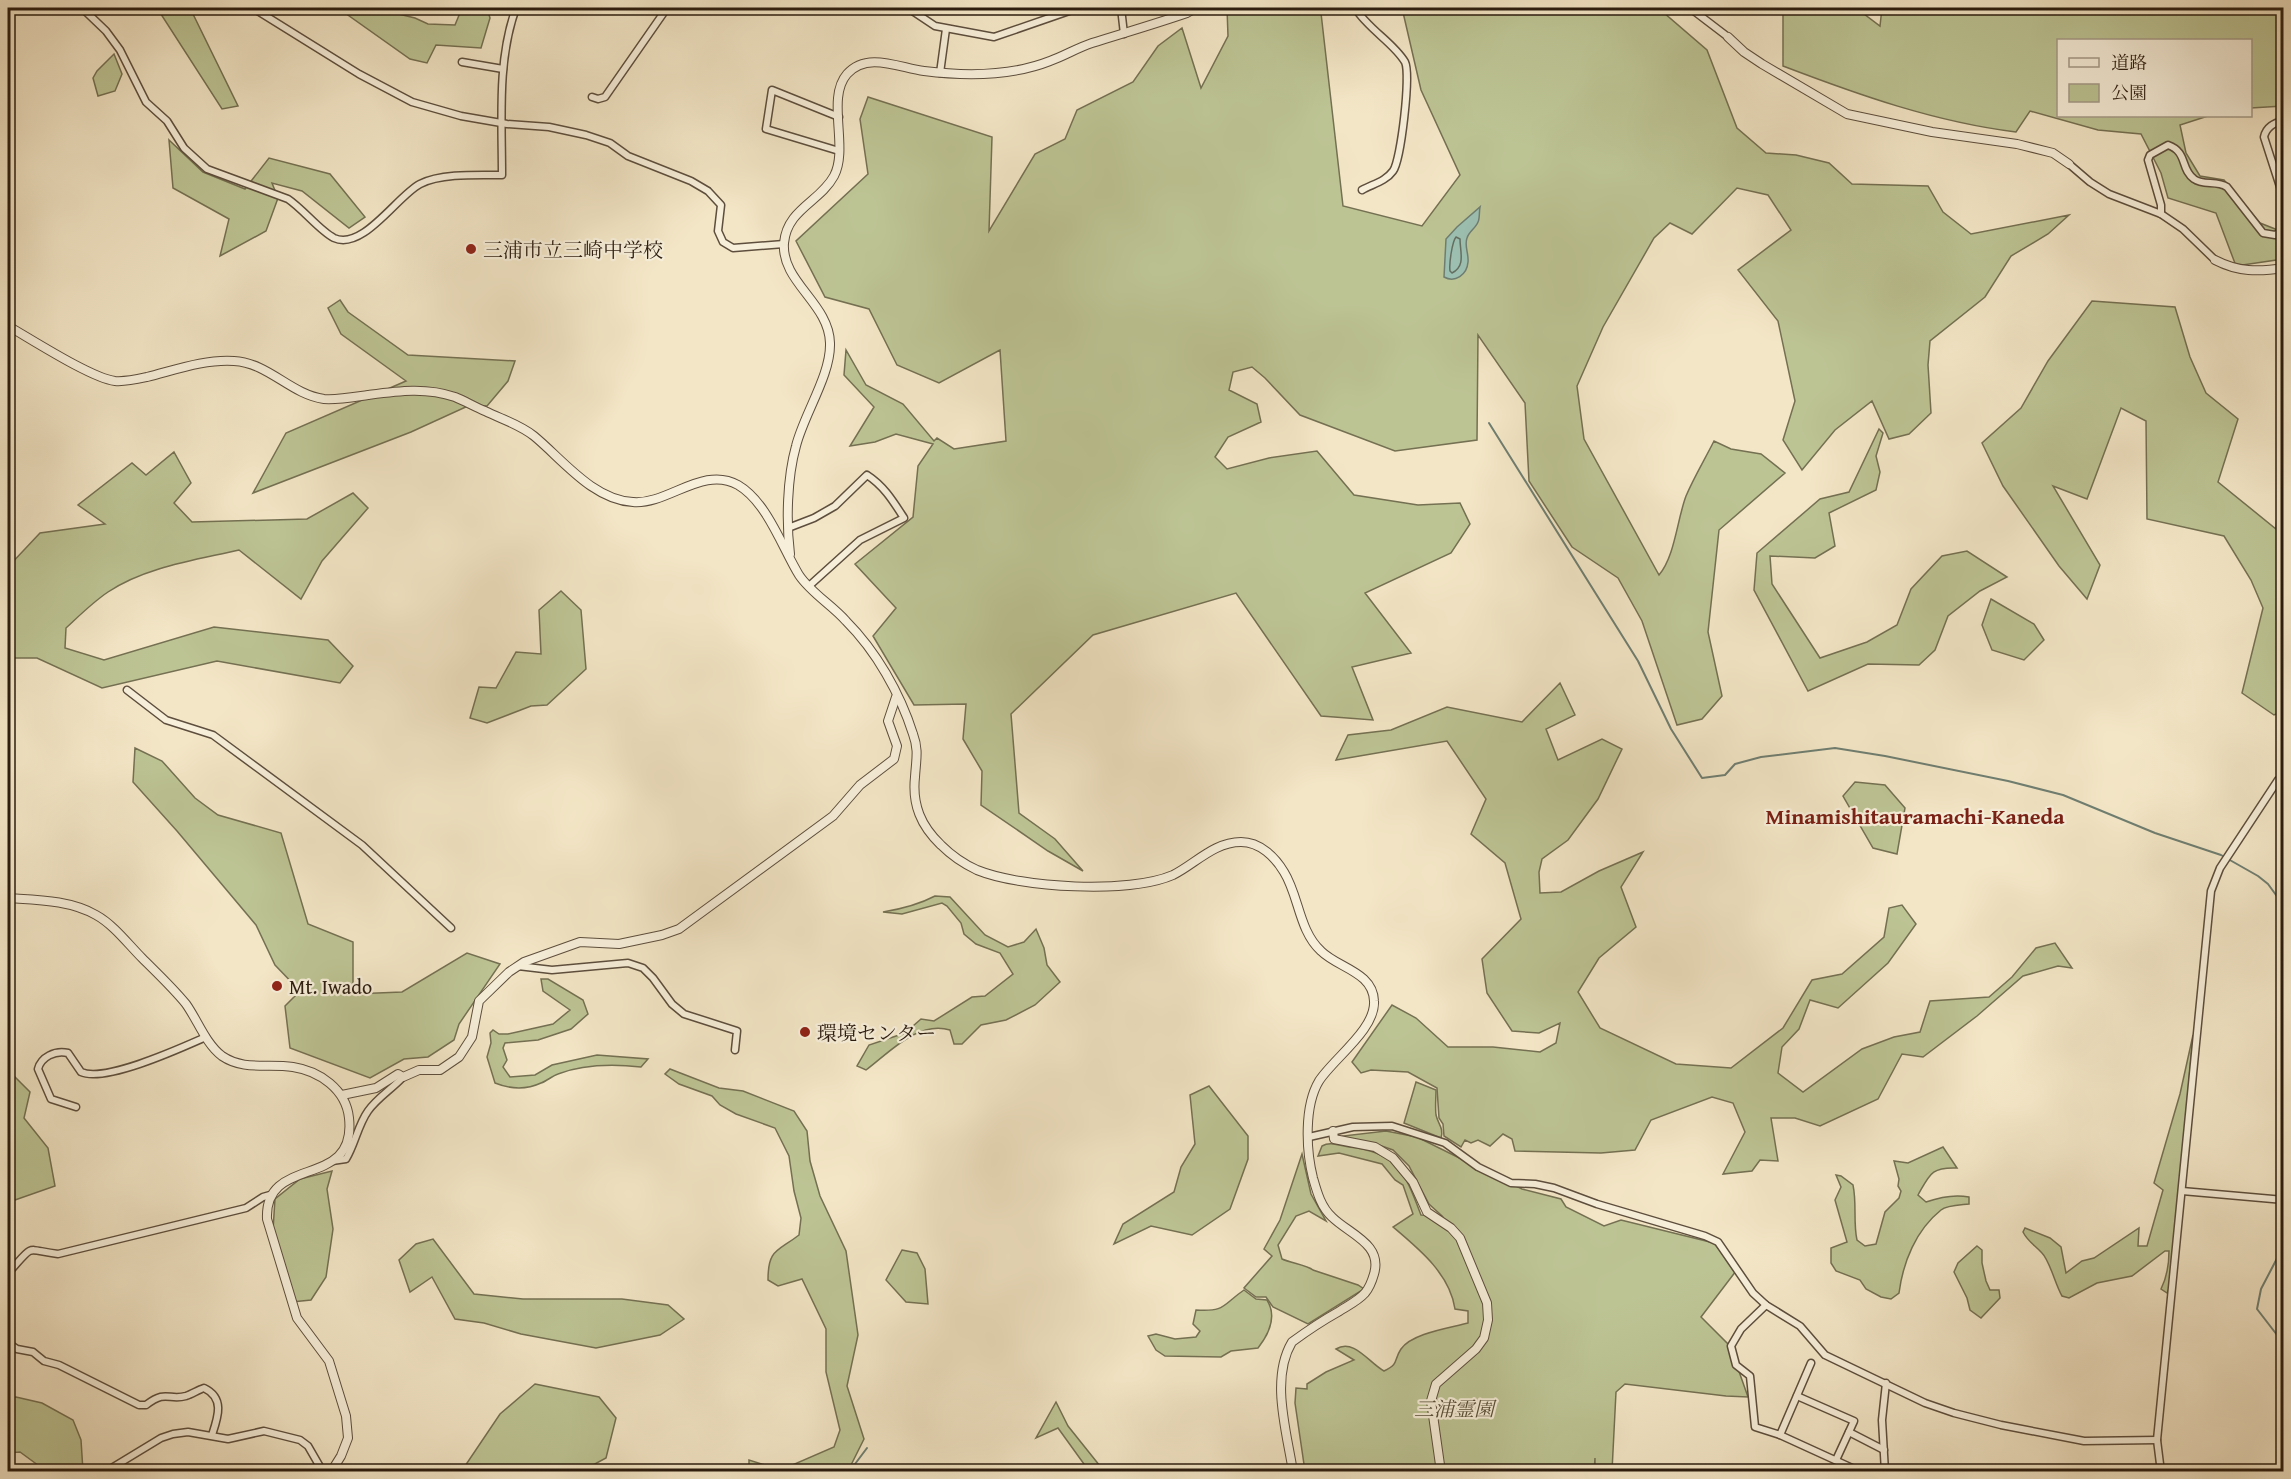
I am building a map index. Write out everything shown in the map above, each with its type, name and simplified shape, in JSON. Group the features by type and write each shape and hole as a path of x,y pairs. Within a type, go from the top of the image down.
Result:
{"street":[{"path":"82,8 106,31 120,50 146,102 167,121 184,148 207,169 288,199 333,237 345,241 357,237 420,184 454,176 502,175 503,69 509,28 516,8"},
{"path":"253,8 359,74 412,102 460,116 549,127 586,135 610,143 629,154 691,181 718,200 722,210 718,231 728,246 733,248 784,244"},
{"path":"592,98 605,97 667,8"},
{"path":"915,8 914,12 935,27 994,37 1078,8"},
{"path":"1122,8 1124,34"},
{"path":"790,556 788,528 795,447 822,376 830,346 829,328 818,308 790,269 785,256 784,244 787,229 793,217 823,190 838,166 842,83 848,73 857,65 873,62 940,73 991,72 1025,68 1049,62 1082,47 1124,34 1180,11 1196,8"},
{"path":"1355,8 1401,57 1408,70 1400,153 1395,169 1387,178 1362,190"},
{"path":"1690,8 1744,52 1847,114 1932,132 2017,144 2053,153 2109,194 2161,214 2182,229 2215,260 2232,268 2244,270 2283,268"},
{"path":"940,73 946,29"},
{"path":"462,62 503,69"},
{"path":"839,117 772,90 766,129 839,151"},
{"path":"2283,120 2265,130 2264,137 2283,199"},
{"path":"2161,214 2161,205 2148,160 2150,154 2168,145 2181,153 2190,175 2195,180 2221,183 2227,187 2263,233 2275,235 2283,230"},
{"path":"8,326 88,371 113,381 137,379 212,362 234,361 253,364 300,392 325,399 402,390 424,390 451,395 526,430 584,481 608,495 632,502 652,500 707,480 733,481 745,489 761,507 798,573 808,586 833,607 865,641 885,673 912,729 918,752 913,796 918,814 927,830 963,863 979,871 1022,881 1109,887 1171,875 1209,851 1244,841 1266,850 1289,880 1295,902 1317,948 1358,974 1375,996 1371,1018 1318,1083 1308,1111 1310,1164 1322,1205 1329,1215 1366,1243 1374,1254 1377,1264 1372,1282 1363,1296 1292,1342 1286,1352 1282,1365 1281,1387 1293,1472"},
{"path":"788,528 814,518 835,506 867,475 879,483 904,518 860,540 808,586"},
{"path":"127,690 166,720 213,735 362,846 452,928"},
{"path":"332,1161 346,1159 368,1111 403,1077 419,1070 440,1070 459,1057 472,1037 479,1001 509,972 518,966 580,942 619,944 679,929 833,816 860,784 894,759 897,747 888,721 896,696"},
{"path":"2161,1472 2157,1440 2211,891 2228,855 2278,780 2283,776"},
{"path":"8,898 63,903 97,915 112,927 176,992 218,1052 232,1061 256,1067 293,1067 307,1071 329,1082 342,1095 348,1111 350,1129 345,1146 332,1161 319,1169 292,1178 276,1187 270,1195 267,1206 267,1219 294,1309 305,1331 329,1361 348,1427 345,1448 331,1472"},
{"path":"518,966 552,970 628,963 643,968 672,1004 684,1014 737,1031 735,1050"},
{"path":"76,1107 51,1099 38,1070 43,1059 60,1051 68,1053 81,1072 92,1074 142,1064 206,1037"},
{"path":"342,1095 376,1088 394,1074 403,1077"},
{"path":"1309,1137 1353,1127 1392,1126 1445,1143 1478,1167 1511,1183 1554,1188 1597,1204 1705,1236 1718,1242 1753,1293 1766,1305 1800,1326 1825,1355 1944,1410 2001,1425 2084,1441 2157,1440"},
{"path":"1333,1131 1334,1140 1375,1147 1394,1158 1413,1182 1427,1212 1451,1228 1460,1238 1486,1303 1488,1320 1484,1338 1476,1349 1443,1376 1433,1391 1431,1401 1441,1472"},
{"path":"2182,1191 2283,1200"},
{"path":"8,1269 11,1270 33,1248 58,1254 246,1208 270,1195"},
{"path":"1766,1305 1741,1329 1731,1346 1736,1365 1750,1376 1755,1427 1780,1435 1861,1472"},
{"path":"8,1343 16,1348 33,1352 44,1361 59,1365 139,1405 146,1406 154,1399 169,1395 186,1396 204,1388 212,1392 218,1406 219,1412 212,1435"},
{"path":"1780,1435 1811,1363"},
{"path":"1886,1383 1882,1420 1886,1472"},
{"path":"1797,1396 1854,1421 1836,1460"},
{"path":"105,1472 161,1438 188,1432 236,1438 264,1431 300,1440 308,1446 323,1472"},
{"path":"1849,1432 1884,1450"}],"green space":[{"path":"157,8 190,8 238,106 222,109"},
{"path":"338,8 374,8 415,18 428,24 455,25 462,8 487,8 490,18 481,48 436,45 427,63 410,59"},
{"path":"1227,8 1317,8 1321,13 1343,206 1422,226 1460,175 1421,90 1402,8 1662,8 1663,12 1707,50 1737,128 1766,153 1796,155 1829,163 1852,184 1928,186 1943,212 1971,234 2069,215 2048,234 2011,256 1985,297 1930,341 1928,365 1931,413 1909,434 1889,439 1872,401 1835,430 1802,470 1783,440 1795,401 1778,321 1738,270 1791,230 1768,195 1737,188 1692,234 1670,223 1654,238 1603,327 1577,386 1584,439 1659,575 1669,558 1686,496 1714,441 1731,449 1761,454 1785,473 1719,530 1708,632 1722,696 1702,719 1677,725 1642,621 1618,578 1572,547 1529,481 1525,403 1478,335 1477,440 1395,451 1300,415 1252,367 1233,372 1229,390 1257,404 1261,422 1228,437 1215,457 1227,469 1269,458 1317,451 1354,495 1418,505 1460,503 1470,524 1451,553 1365,593 1411,653 1352,667 1373,720 1321,716 1236,593 1093,635 1011,714 1019,813 1055,839 1083,871 1048,851 981,805 982,771 963,739 966,704 914,705 873,636 896,608 855,564 913,517 918,466 933,444 896,434 875,442 850,446 874,407 844,375 846,350 866,385 903,404 934,441 937,438 954,449 1006,441 1000,350 939,383 897,365 869,309 825,297 796,241 868,174 860,119 868,97 992,137 989,231 1035,154 1065,139 1077,110 1133,82 1158,46 1182,28 1201,88 1228,36"},
{"path":"1783,8 1856,8 1880,26 1882,8 2283,8 2283,106 2252,108 2252,39 2057,39 2057,117 2205,117 2180,125 2186,153 2200,176 2224,180 2260,223 2283,232 2283,259 2236,266 2216,213 2168,198 2161,173 2141,134 2098,130 2030,111 2016,132 1956,122 1898,106 1783,66"},
{"path":"114,54 122,74 115,91 98,96 93,78"},
{"path":"169,140 203,172 245,189 269,158 330,174 365,217 349,228 302,191 272,183 278,198 266,231 220,256 229,219 173,188"},
{"path":"340,300 348,312 408,355 515,361 508,381 487,406 470,405 411,432 253,493 286,433 406,381 341,334 328,308"},
{"path":"2092,301 2175,307 2190,357 2206,393 2238,419 2218,482 2276,529 2279,492 2283,488 2283,711 2274,715 2242,693 2263,608 2251,580 2224,536 2147,519 2146,421 2121,408 2087,499 2053,486 2100,565 2087,599 2059,566 2003,486 1982,443 2021,408 2048,361"},
{"path":"1879,429 1883,433 1876,456 1880,472 1876,490 1829,513 1835,546 1815,558 1770,556 1772,584 1820,658 1867,642 1897,625 1911,589 1942,556 1967,551 2007,577 1980,591 1948,616 1935,650 1919,665 1868,664 1808,691 1754,590 1757,553 1820,499 1849,492"},
{"path":"174,452 191,483 174,503 192,522 307,519 353,493 368,508 322,561 301,599 239,550 171,565 122,583 97,600 66,628 65,648 104,660 214,627 328,640 353,666 340,683 217,661 102,688 37,658 8,658 8,567 40,533 105,524 78,505 132,463 146,475"},
{"path":"561,591 581,610 586,669 547,705 531,706 487,723 470,718 479,687 496,688 516,652 541,654 539,610"},
{"path":"1991,599 2034,624 2044,640 2024,660 1992,650 1982,625"},
{"path":"1560,683 1575,715 1546,729 1558,760 1602,739 1622,749 1598,799 1568,840 1542,859 1539,872 1540,893 1561,892 1599,871 1643,852 1621,887 1636,927 1599,958 1578,992 1600,1028 1676,1064 1731,1068 1783,1028 1812,980 1842,974 1884,937 1889,908 1902,905 1916,924 1888,963 1838,1008 1810,1000 1799,1029 1782,1047 1778,1073 1803,1092 1862,1049 1894,1037 1920,1032 1930,1001 1989,997 2012,977 2036,948 2055,943 2072,968 2058,966 2023,976 1977,1016 1923,1057 1902,1054 1878,1099 1820,1126 1795,1118 1771,1118 1778,1161 1760,1160 1752,1171 1723,1174 1745,1132 1733,1103 1712,1097 1651,1120 1635,1150 1601,1153 1515,1151 1512,1139 1503,1134 1490,1146 1478,1140 1471,1143 1465,1140 1461,1147 1444,1136 1443,1124 1439,1118 1437,1088 1408,1072 1371,1070 1361,1073 1352,1062 1392,1005 1416,1018 1448,1047 1493,1047 1540,1052 1556,1043 1560,1023 1539,1033 1512,1031 1487,993 1482,959 1521,919 1505,863 1471,834 1486,799 1447,741 1336,760 1348,735 1391,730 1447,707 1522,722"},
{"path":"135,748 162,761 195,798 218,815 281,833 308,924 353,942 353,994 402,992 467,953 500,964 459,1024 454,1040 428,1057 404,1059 370,1078 290,1048 285,1006 300,991 275,965 256,925 133,782"},
{"path":"1855,782 1885,785 1905,808 1897,854 1873,848 1843,796"},
{"path":"935,896 950,897 985,935 1008,947 1024,942 1036,929 1044,948 1047,965 1060,982 1035,1005 1006,1020 981,1025 962,1044 954,1044 950,1030 938,1028 927,1030 915,1034 894,1047 866,1070 857,1066 869,1045 905,1033 921,1019 934,1021 972,997 985,996 1013,974 1000,953 976,944 964,934 961,923 942,903 902,914 883,912 922,902"},
{"path":"541,979 548,979 583,1000 588,1014 571,1029 538,1040 505,1043 503,1048 507,1060 503,1067 510,1077 535,1075 552,1065 597,1055 648,1059 641,1067 609,1065 578,1068 524,1088 506,1087 495,1083 487,1057 491,1043 490,1033 493,1030 499,1034 508,1034 553,1024 570,1010 543,991"},
{"path":"2193,1035 2171,1284 2167,1293 2161,1289 2167,1271 2169,1251 2165,1251 2132,1276 2097,1283 2069,1298 2062,1296 2048,1261 2029,1241 2023,1232 2025,1228 2050,1238 2061,1247 2066,1273 2082,1261 2094,1258 2139,1228 2138,1246 2147,1246 2163,1190 2154,1183 2180,1094"},
{"path":"670,1069 719,1088 743,1091 794,1111 807,1131 810,1161 820,1196 846,1251 858,1335 847,1386 864,1439 848,1471 749,1471 749,1460 781,1470 834,1447 840,1430 826,1372 826,1329 802,1279 778,1286 768,1280 772,1257 775,1252 799,1235 801,1218 789,1156 775,1128 736,1114 720,1105 712,1096 679,1084 665,1074"},
{"path":"13,1075 30,1092 24,1118 48,1148 55,1186 8,1201 8,1083"},
{"path":"1416,1082 1436,1090 1436,1115 1441,1129 1441,1138 1404,1123"},
{"path":"1209,1086 1248,1136 1248,1159 1230,1209 1192,1235 1151,1226 1114,1244 1123,1224 1174,1192 1181,1167 1195,1144 1190,1095"},
{"name":"三浦霊園","path":"1386,1131 1417,1137 1522,1189 1561,1199 1566,1207 1604,1226 1621,1220 1714,1243 1736,1271 1701,1317 1730,1346 1748,1397 1625,1384 1616,1392 1612,1471 1595,1471 1595,1458 1594,1472 1305,1471 1295,1403 1296,1388 1307,1389 1307,1384 1326,1372 1354,1360 1336,1349 1343,1346 1355,1349 1384,1371 1394,1364 1406,1343 1422,1335 1468,1323 1468,1311 1455,1309 1452,1296 1440,1273 1423,1253 1393,1227 1413,1214 1403,1185 1395,1180 1382,1164 1339,1153 1318,1156 1322,1146 1329,1144 1379,1154 1397,1167 1404,1176 1421,1215 1442,1216 1429,1204 1409,1166 1393,1150 1373,1143 1346,1140 1343,1136"},
{"path":"1943,1147 1957,1168 1942,1169 1932,1173 1918,1195 1926,1202 1947,1196 1969,1197 1969,1204 1944,1208 1924,1227 1907,1258 1899,1293 1891,1299 1881,1297 1866,1289 1860,1280 1836,1271 1831,1263 1831,1248 1847,1242 1835,1200 1841,1187 1836,1175 1853,1185 1857,1240 1865,1246 1876,1244 1885,1212 1899,1198 1901,1191 1894,1161 1908,1163"},
{"path":"1302,1154 1311,1194 1326,1221 1309,1211 1296,1216 1278,1245 1282,1259 1364,1289 1308,1324 1273,1307 1266,1297 1256,1297 1244,1288 1272,1256 1264,1249 1280,1220"},
{"path":"332,1171 327,1189 333,1229 326,1277 311,1300 292,1302 273,1230 275,1199 300,1179"},
{"path":"433,1239 474,1294 523,1299 622,1299 668,1305 684,1319 660,1335 596,1348 521,1334 484,1323 455,1319 432,1277 410,1292 399,1260 416,1244"},
{"path":"1977,1246 1982,1250 1986,1281 1990,1290 1999,1290 2000,1298 1981,1318 1970,1310 1967,1298 1954,1272 1958,1263"},
{"path":"902,1250 917,1253 925,1269 928,1304 906,1302 886,1280"},
{"path":"1244,1290 1256,1299 1267,1300 1270,1306 1270,1325 1258,1348 1231,1351 1221,1357 1165,1356 1156,1350 1148,1336 1156,1334 1175,1339 1196,1337 1200,1331 1193,1324 1196,1310 1219,1309"},
{"path":"535,1384 599,1397 616,1418 606,1458 591,1466 589,1471 465,1471 465,1466 500,1414"},
{"path":"16,1397 42,1403 73,1420 81,1440 83,1471 46,1471 20,1452 8,1453 8,1398"},
{"path":"1056,1402 1068,1426 1104,1471 1089,1471 1058,1428 1036,1438"}],"water":[{"path":"1480,207 1478,222 1466,241 1467,267 1460,277 1448,279 1444,277 1446,239"}],"waterway":[{"path":"1489,423 1638,661 1671,729 1702,778 1725,775 1735,764 1761,757 1835,748 2008,781 2063,795 2155,833 2221,855 2268,884 2284,906"},
{"path":"2284,1245 2261,1289 2257,1309 2284,1344"},
{"path":"838,1472 855,1464 867,1448"}],"place":[{"name":"三浦市立三崎中学校","path":"471,249"},
{"name":"Mt. Iwado","path":"277,986"},
{"name":"環境センター","path":"805,1032"}],"district":[{"name":"Minamishitauramachi-Kaneda","path":"1915,816"}]}
